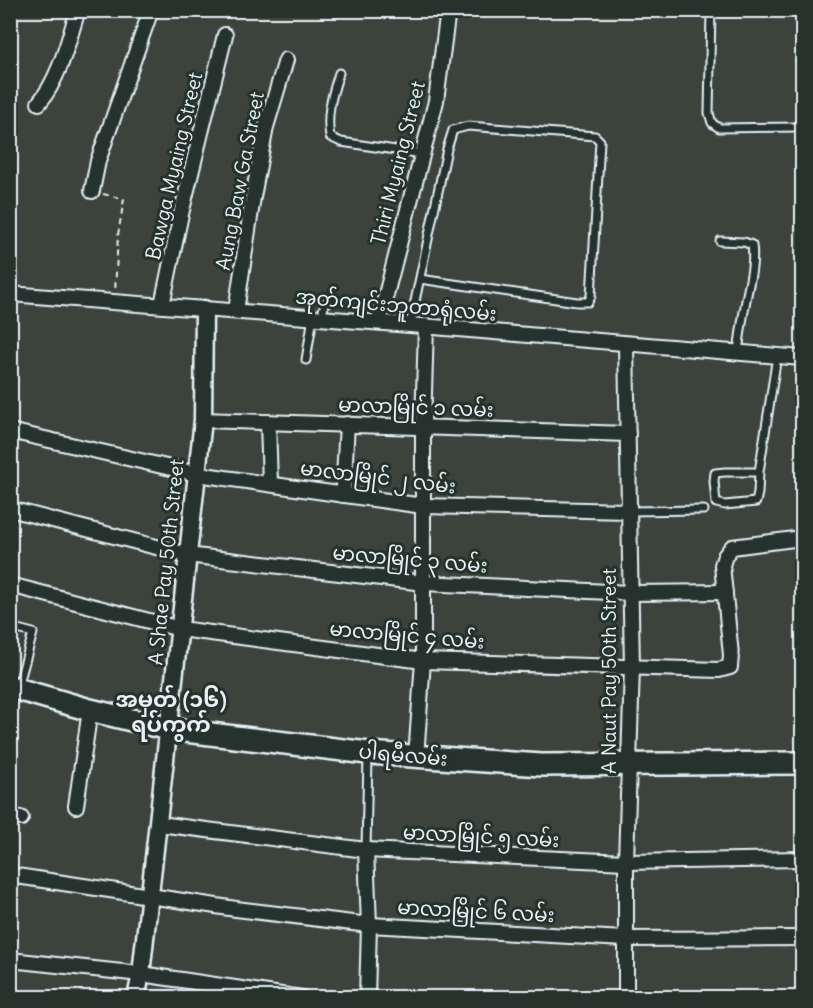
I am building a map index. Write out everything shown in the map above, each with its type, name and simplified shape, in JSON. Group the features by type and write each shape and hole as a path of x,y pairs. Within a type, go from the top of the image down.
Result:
{"main road":[{"name":"ပါရမီလမ်း","path":"12,688 169,729 368,753 542,765 802,763"}],"street":[{"path":"39,103 47,93 58,68 78,10"},
{"path":"92,190 98,161 151,10"},
{"name":"Thiri Myaing Street","path":"379,322 436,100 448,10"},
{"name":"Bawga Myaing Street","path":"162,305 181,214 225,35"},
{"name":"Aung Baw Ga Street","path":"236,311 266,127 286,60"},
{"name":"အုတ်ကျင်းဘူတာရုံလမ်း","path":"10,294 379,322 802,358"},
{"name":"A Shae Pay 50th Street","path":"136,998 141,974 159,824 203,420 204,309"},
{"path":"416,757 423,661 423,426 426,326"},
{"name":"A Naut Pay 50th Street","path":"626,344 632,667 626,862 627,998"},
{"name":"မာလာမြိုင် ၁ လမ်း","path":"203,420 628,434"},
{"path":"268,422 270,484"},
{"path":"343,495 347,424"},
{"name":"မာလာမြိုင် ၂ လမ်း","path":"10,431 197,474 423,506 628,511"},
{"name":"မာလာမြိုင် ၃ လမ်း","path":"10,509 187,555 424,583 630,593 725,592"},
{"path":"725,592 722,565 732,547 802,538"},
{"name":"မာလာမြိုင် ၄ လမ်း","path":"10,585 180,629 423,661 719,670 730,667 731,655 725,592"},
{"path":"76,806 90,710"},
{"name":"မာလာမြိုင် ၅ လမ်း","path":"159,824 366,850 626,862 802,859"},
{"path":"366,850 369,926 367,998"},
{"name":"မာလာမြိုင် ၆ လမ်း","path":"10,875 149,897 369,926 626,939 802,938"},
{"path":"10,960 141,974 302,998"}],"lane":[{"path":"711,10 709,113 712,123 719,128 802,127"},
{"path":"339,73 327,119 330,137 341,142 423,154"},
{"path":"410,325 447,149 453,130 468,126 595,136 600,141 591,296 588,302 420,279"},
{"path":"720,241 744,242 752,245 750,283 738,352"},
{"path":"306,360 317,317 324,303 335,300"},
{"path":"759,472 715,473 716,503 725,505 756,502 777,356"},
{"path":"628,511 704,510"},
{"path":"10,627 33,633 12,688"},
{"path":"366,850 368,753"}],"path":[{"path":"92,190 124,199 118,235 114,303"}],"district":[{"name":"အမှတ် (၁၆) ရပ်ကွက်","path":"171,712"}]}
